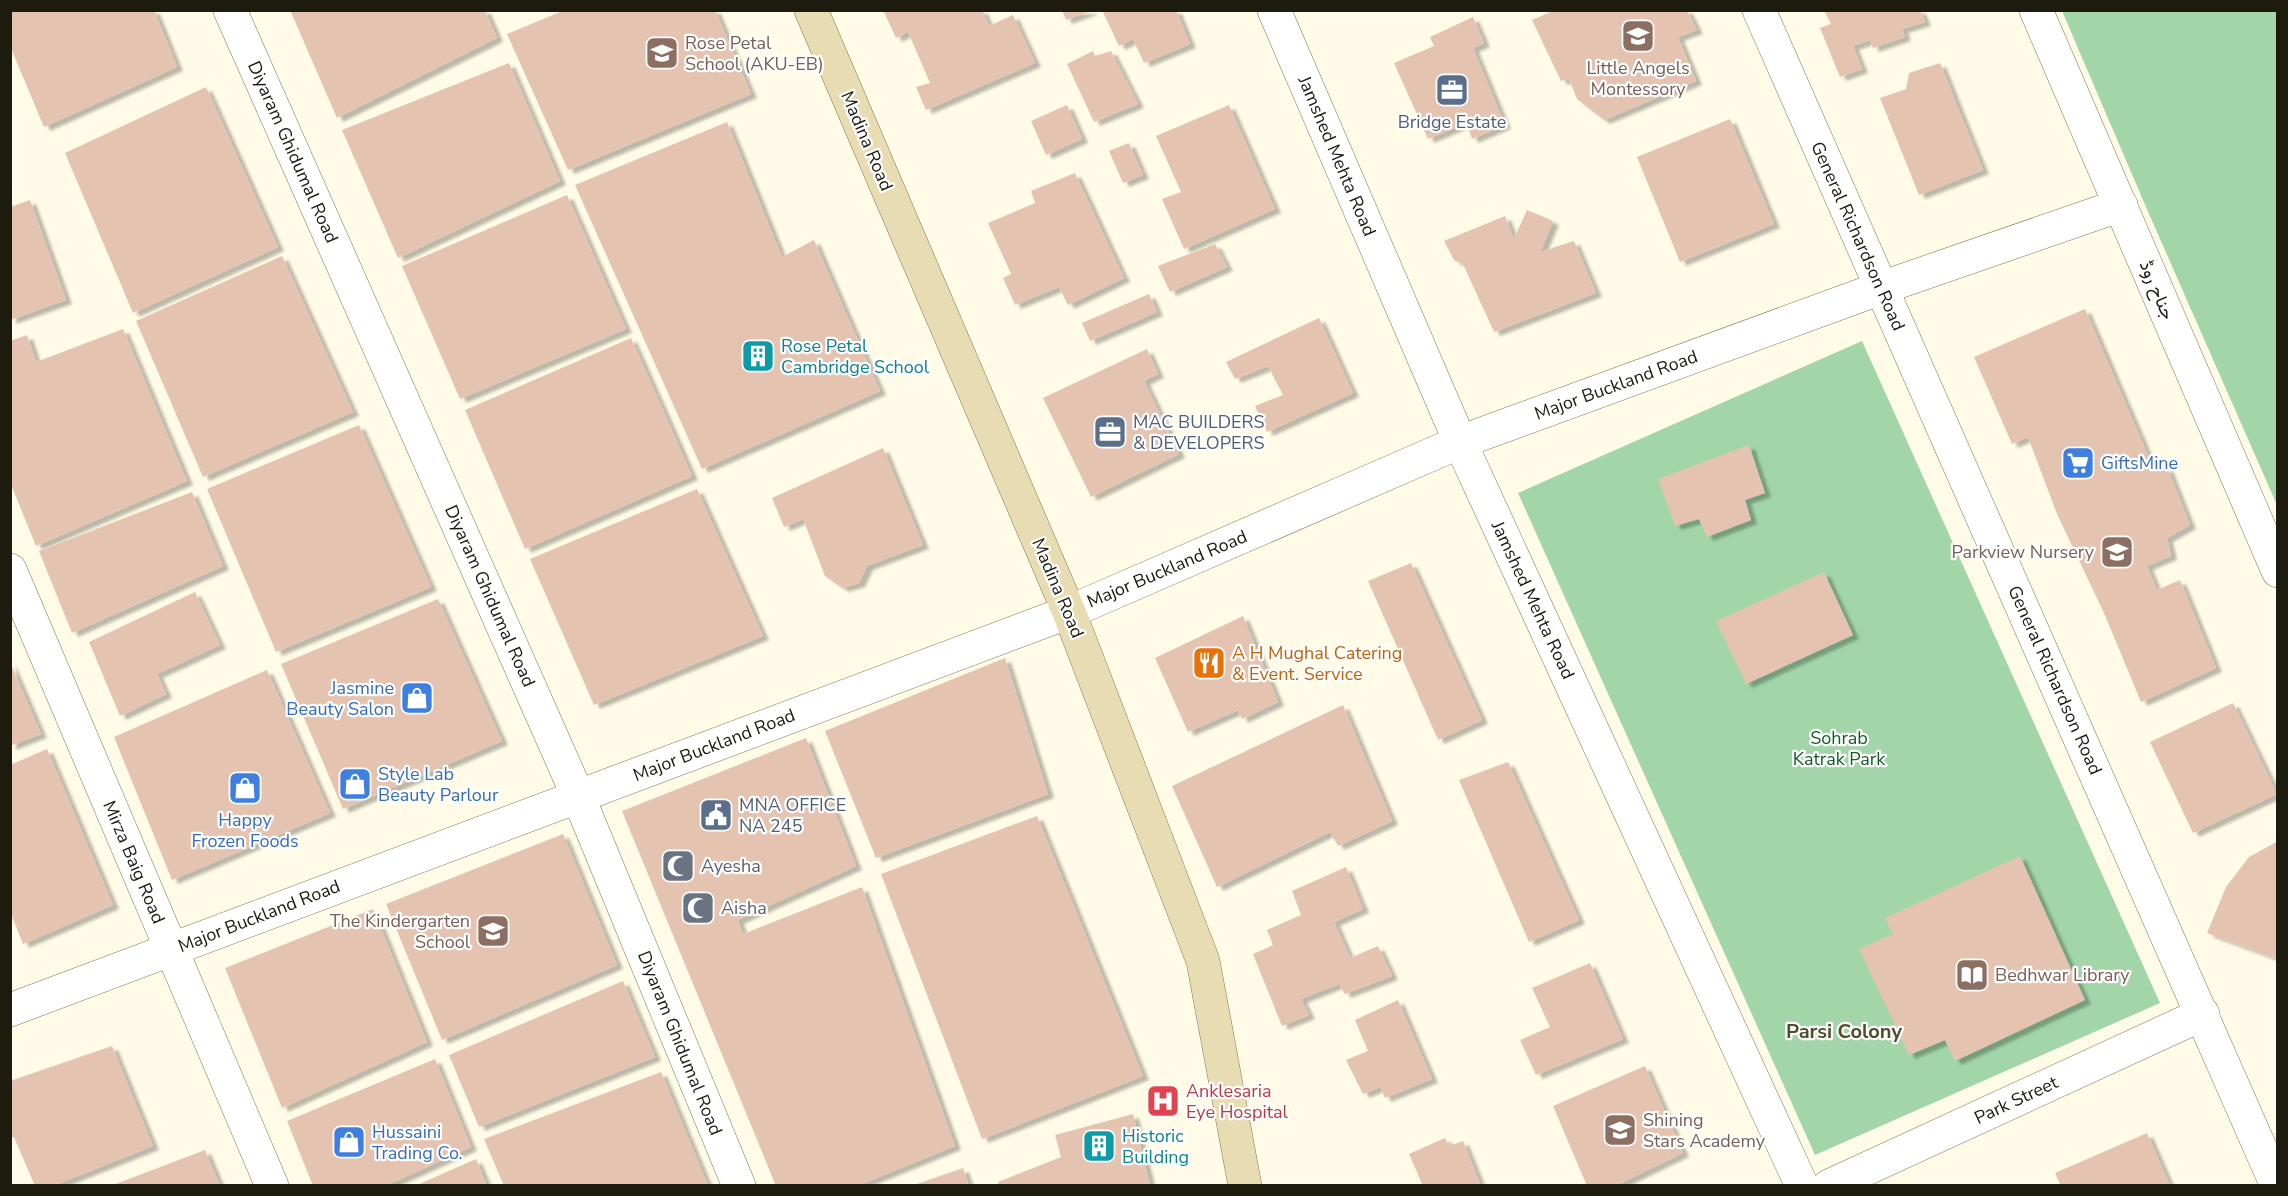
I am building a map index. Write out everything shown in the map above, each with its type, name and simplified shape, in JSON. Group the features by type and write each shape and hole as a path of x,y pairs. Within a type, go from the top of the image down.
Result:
{"main road":[{"name":"Madina Road","path":"811,10 1069,612 1203,961 1245,1185"}],"street":[{"name":"Diyaram Ghidumal Road","path":"230,10 578,796 739,1185"},
{"name":"Jamshed Mehta Road","path":"1274,10 1460,442 1802,1185"},
{"name":"General Richardson Road","path":"1759,10 2277,1185"},
{"name":"جناح روڈ","path":"2036,10 2277,571"},
{"name":"Major Buckland Road","path":"10,1010 1069,612 1460,442 1881,288 2121,205"},
{"name":"Mirza Baig Road","path":"10,570 272,1185"},
{"name":"Park Street","path":"1829,1185 2203,1014"}],"green space":[{"path":"2062,11 2277,11 2277,505 2146,207"},
{"name":"Sohrab Katrak Park","path":"1862,341 2160,1003 1815,1155 1518,493"}],"building":[{"path":"10,10 154,10 177,67 44,127 10,46"},
{"path":"290,10 485,10 497,38 337,118"},
{"path":"565,10 715,10 751,94 568,170 507,34"},
{"path":"883,10 982,10 989,26 1013,15 1035,63 926,110 916,87 930,83 908,32 896,38"},
{"path":"1062,10 1091,10 1091,11 1066,20"},
{"path":"1102,10 1176,10 1190,44 1144,63 1133,39 1119,46"},
{"path":"1555,10 1687,10 1697,30 1678,37 1696,81 1604,120 1577,99 1569,79 1561,81 1532,20"},
{"path":"1824,10 1920,10 1925,22 1902,29 1905,37 1873,48 1870,40 1853,46 1862,69 1840,77 1820,28 1831,24"},
{"path":"1473,17 1484,43 1473,48 1505,125 1472,139 1466,123 1428,139 1394,63 1434,46 1430,37"},
{"path":"1093,51 1095,56 1111,51 1138,104 1094,122 1067,64"},
{"path":"509,63 560,181 398,258 342,130"},
{"path":"1940,63 1983,170 1919,195 1880,98 1906,89 1909,73"},
{"path":"206,87 278,247 133,313 65,153"},
{"path":"1067,105 1082,139 1046,155 1031,121"},
{"path":"1229,105 1275,209 1184,249 1162,199 1181,192 1156,136"},
{"path":"1730,119 1774,224 1680,262 1637,157"},
{"path":"727,122 782,257 814,240 880,391 702,469 575,185"},
{"path":"1129,143 1143,175 1123,183 1109,151"},
{"path":"1075,173 1124,278 1068,305 1059,287 1015,305 1003,278 1011,274 988,223 1035,203 1031,191"},
{"path":"567,195 626,329 460,399 402,266"},
{"path":"30,200 66,300 10,320 10,207"},
{"path":"1527,210 1553,221 1540,252 1574,241 1596,293 1494,332 1463,264 1454,260 1444,241 1505,216 1514,239"},
{"path":"1215,244 1227,267 1170,292 1158,266"},
{"path":"282,256 353,412 203,477 136,321"},
{"path":"1149,294 1157,312 1090,341 1082,323"},
{"path":"2085,309 2155,472 2167,467 2190,525 2167,538 2171,556 2147,566 2157,590 2180,580 2216,668 2141,702 2104,613 2057,514 2028,437 2012,444 1974,357"},
{"path":"1319,318 1353,393 1267,432 1255,406 1283,395 1268,366 1235,379 1226,362"},
{"path":"123,329 187,481 36,546 10,482 10,341 27,335 36,362"},
{"path":"631,338 692,476 525,549 465,410"},
{"path":"1147,349 1158,374 1144,381 1179,454 1091,497 1043,398"},
{"path":"359,425 431,587 276,652 207,489"},
{"path":"1749,445 1765,493 1745,500 1751,520 1707,537 1699,519 1675,526 1658,479"},
{"path":"883,448 923,545 867,566 859,583 843,588 825,576 803,519 784,527 772,498"},
{"path":"697,489 763,636 594,705 530,559"},
{"path":"192,492 223,566 72,633 39,551"},
{"path":"1411,563 1482,720 1438,740 1368,581"},
{"path":"1824,572 1853,635 1746,684 1716,621"},
{"path":"195,592 220,645 157,674 166,694 120,716 89,642"},
{"path":"438,599 502,741 343,809 281,664"},
{"path":"1243,616 1278,702 1242,719 1238,710 1188,732 1155,658"},
{"path":"1005,658 1048,794 876,858 825,731"},
{"path":"10,662 41,734 10,746"},
{"path":"267,670 330,813 172,880 114,737"},
{"path":"2233,703 2277,794 2193,833 2150,742"},
{"path":"1343,705 1392,821 1338,846 1330,832 1217,887 1172,786"},
{"path":"806,738 856,866 738,920 743,934 862,887 955,1146 857,1186 776,1186 622,811"},
{"path":"47,749 113,905 23,944 10,911 10,765"},
{"path":"1508,762 1579,920 1529,942 1459,780"},
{"path":"1037,816 1143,1076 982,1139 881,874"},
{"path":"563,834 617,965 442,1040 386,904"},
{"path":"2278,841 2278,954 2275,958 2207,933 2226,887 2249,857"},
{"name":"Bedhwar Library","path":"2020,856 2085,1000 1955,1061 1945,1040 1909,1055 1859,949 1893,934 1885,918"},
{"path":"1346,867 1363,909 1334,922 1350,958 1378,946 1392,976 1345,994 1339,984 1301,999 1309,1015 1282,1026 1253,954 1273,945 1267,930 1301,915 1292,891"},
{"path":"373,909 427,1042 282,1108 225,968"},
{"path":"1590,963 1623,1039 1536,1075 1520,1040 1550,1027 1532,988"},
{"path":"623,981 655,1057 479,1127 449,1055"},
{"path":"1398,1000 1432,1079 1385,1098 1380,1087 1363,1094 1346,1060 1368,1051 1355,1020"},
{"path":"112,1046 153,1146 53,1186 35,1186 14,1137 10,1138 10,1081"},
{"path":"435,1059 471,1147 385,1186 313,1186 287,1121"},
{"path":"1645,1066 1683,1153 1615,1186 1587,1186 1553,1106"},
{"path":"661,1072 708,1186 504,1186 484,1139"},
{"name":"Historic Building","path":"1133,1114 1150,1186 999,1186 998,1182 1061,1157 1055,1135"},
{"path":"2147,1133 2170,1186 2061,1186 2055,1173"},
{"path":"1445,1138 1449,1146 1463,1141 1481,1186 1423,1186 1409,1154"},
{"path":"205,1150 220,1186 113,1186 113,1185"},
{"path":"476,1159 487,1186 415,1186"},
{"path":"963,1168 969,1186 914,1186 914,1185"}],"place":[{"name":"Little Angels Montessory","path":"1638,36"},
{"name":"Rose Petal School (AKU-EB)","path":"662,53"},
{"name":"Bridge Estate","path":"1452,90"},
{"name":"Rose Petal Cambridge School","path":"758,356"},
{"name":"MAC BUILDERS & DEVELOPERS","path":"1110,432"},
{"name":"GiftsMine","path":"2078,463"},
{"name":"Parkview Nursery","path":"2117,552"},
{"name":"A H Mughal Catering & Event. Service","path":"1209,663"},
{"name":"Jasmine Beauty Salon","path":"417,698"},
{"name":"Style Lab Beauty Parlour","path":"355,784"},
{"name":"Happy Frozen Foods","path":"245,788"},
{"name":"MNA OFFICE NA 245","path":"716,815"},
{"name":"Ayesha","path":"678,866"},
{"name":"Aisha","path":"698,908"},
{"name":"The Kindergarten School","path":"493,931"},
{"name":"Bedhwar Library","path":"1972,975"},
{"name":"Anklesaria Eye Hospital","path":"1163,1101"},
{"name":"Shining Stars Academy","path":"1620,1130"},
{"name":"Hussaini Trading Co.","path":"349,1142"},
{"name":"Historic Building","path":"1099,1146"}],"district":[{"name":"Parsi Colony","path":"1844,1031"}]}
